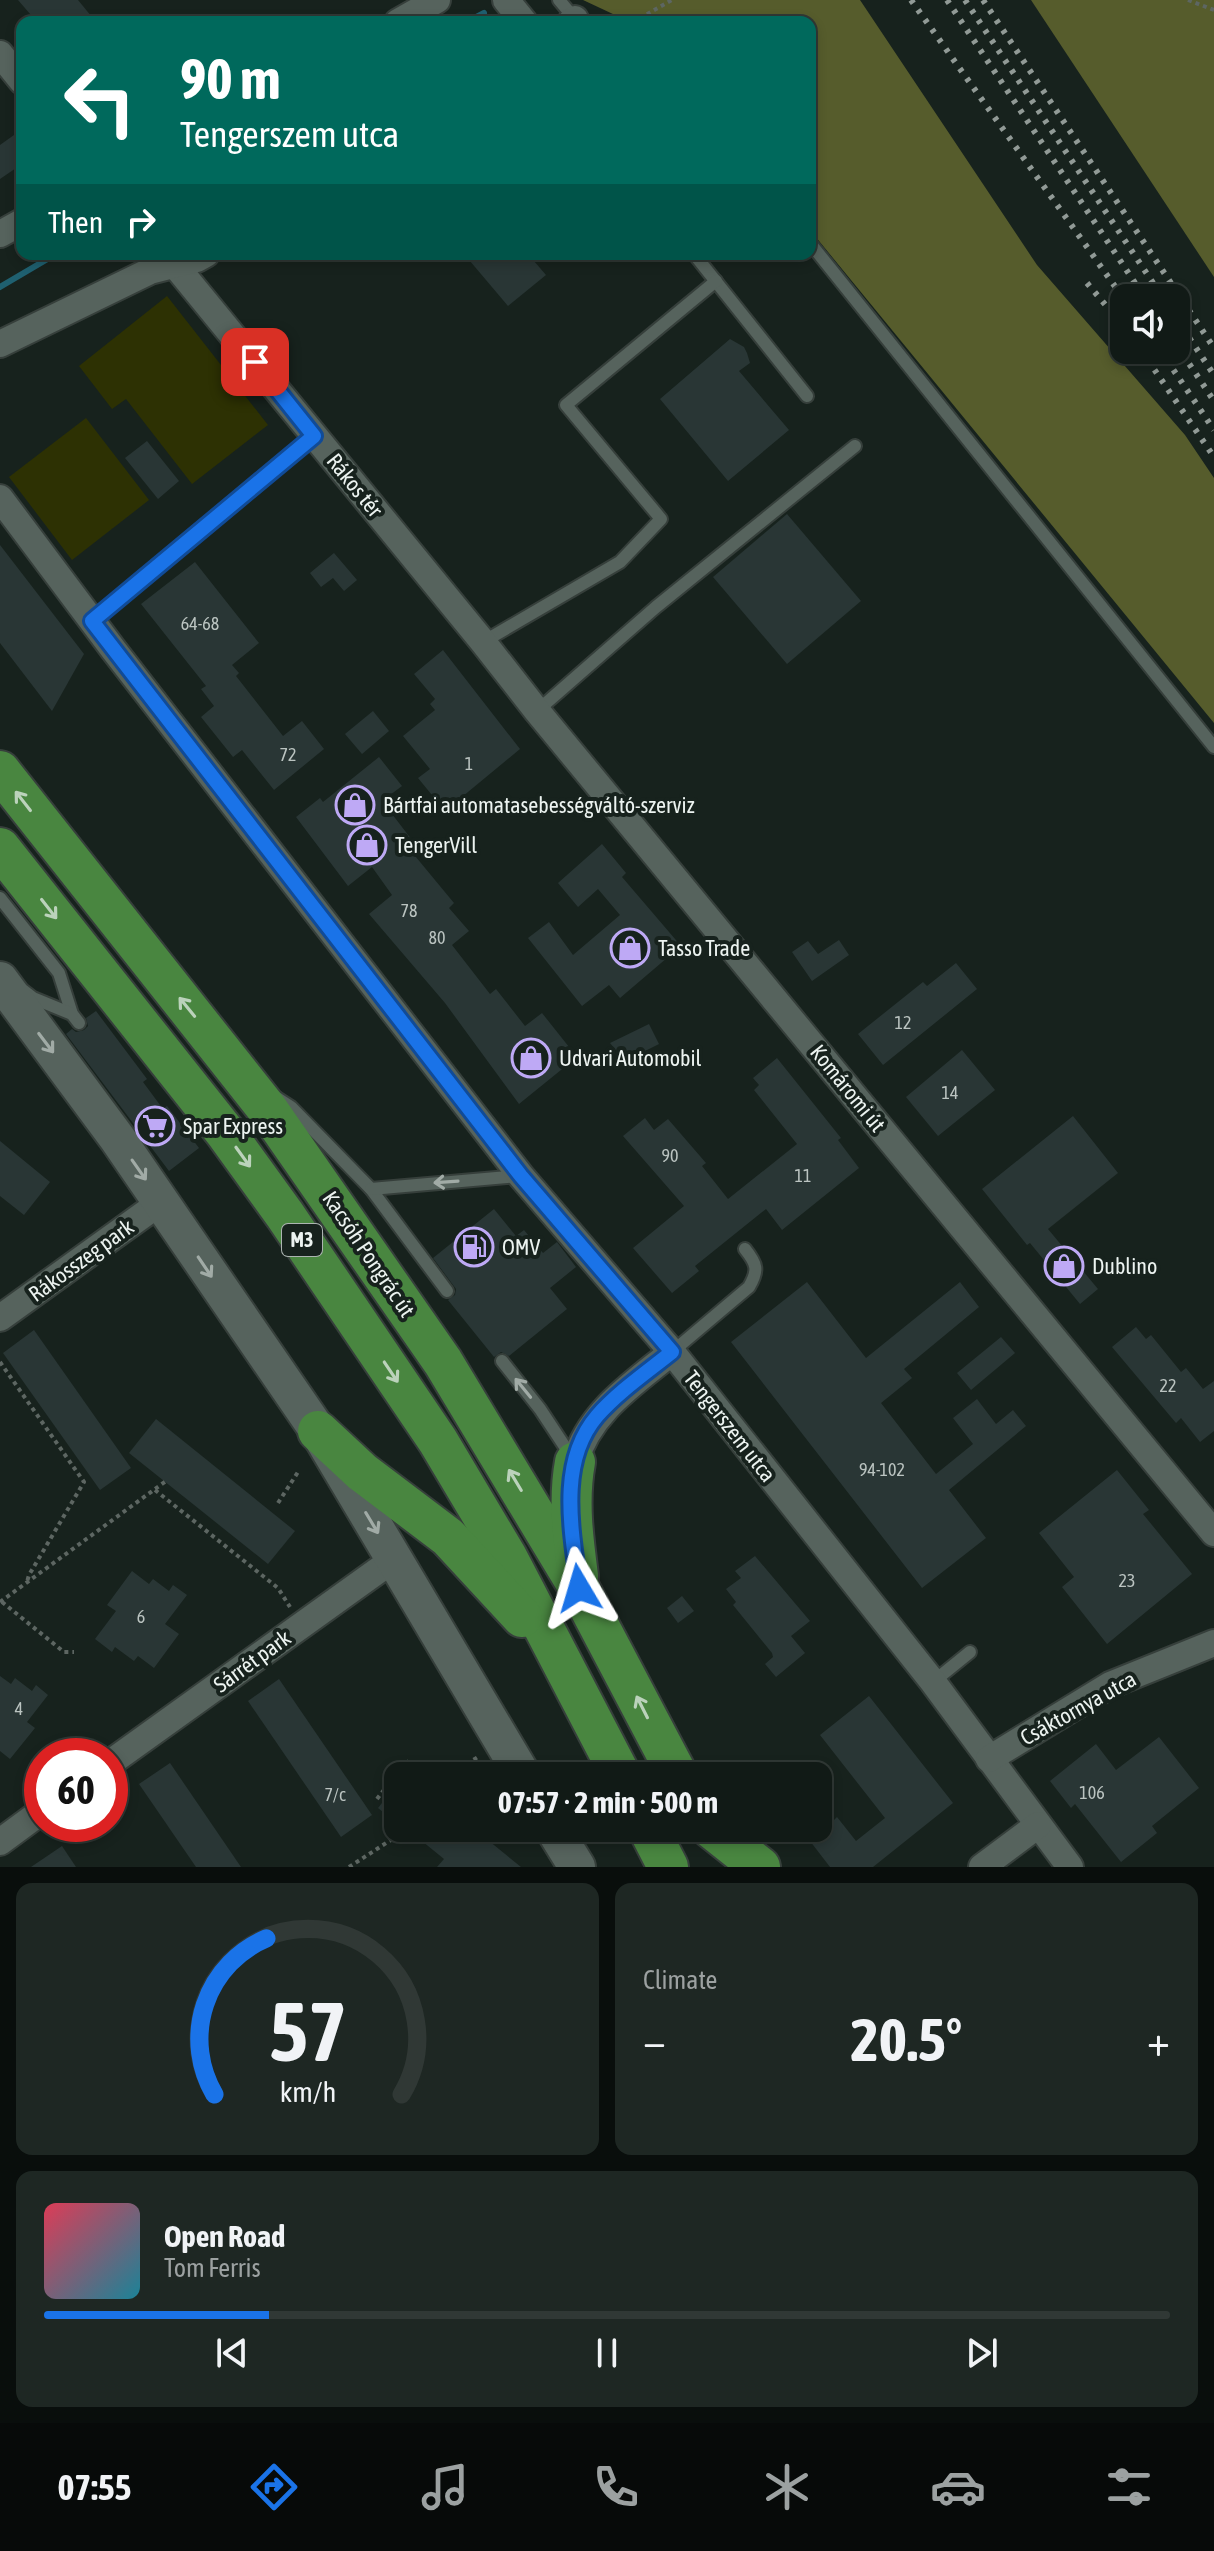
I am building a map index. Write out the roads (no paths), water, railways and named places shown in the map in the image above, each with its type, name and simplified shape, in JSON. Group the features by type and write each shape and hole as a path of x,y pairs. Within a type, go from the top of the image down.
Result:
{"main road":[{"name":"Kacsóh Pongrác út","path":"0,771 236,1068 324,1188 443,1362 579,1588 671,1762"},
{"name":"M3","path":"0,848 225,1132 438,1441 507,1557 614,1762"},
{"path":"318,1431 362,1472 448,1537 563,1662"},
{"path":"575,1462 571,1483 572,1534 579,1588"},
{"path":"655,1842 668,1867"},
{"path":"712,1842 724,1867"},
{"path":"729,1842 760,1867"}],"street":[{"path":"409,16 437,0"},
{"path":"506,0 519,16"},
{"path":"0,54 16,74"},
{"path":"0,344 169,260"},
{"name":"Rákos tér","path":"172,260 483,642"},
{"name":"Tengerszem utca","path":"0,498 521,1176 672,1352 933,1682 1070,1867"},
{"name":"Komáromi út","path":"483,642 1214,1533"},
{"path":"0,980 120,1128 161,1202 318,1431 515,1762"},
{"name":"Rákosszeg park","path":"0,1318 161,1202"},
{"path":"575,1462 579,1446 598,1415 672,1352"},
{"name":"Sárrét park","path":"128,1750 394,1559"},
{"name":"Csáktornya utca","path":"989,1759 1110,1685 1214,1643"},
{"path":"0,1842 24,1824"},
{"path":"982,1867 1038,1825"},
{"path":"562,1842 577,1867"}],"lane":[{"path":"816,250 1214,747"},
{"path":"699,260 807,396"},
{"path":"483,642 620,562 661,519 566,405 716,281"},
{"path":"92,621 314,436"},
{"path":"537,711 656,607 855,446"},
{"path":"0,898 59,973 76,1019 33,998 0,971"},
{"path":"236,1068 291,1107 371,1189 447,1291"},
{"path":"371,1189 521,1176"},
{"path":"672,1352 749,1287 757,1274 756,1263 745,1249"},
{"path":"502,1361 540,1409 575,1462"},
{"path":"933,1682 970,1652"}],"waterway":[{"path":"478,16 484,13"},
{"path":"0,287 46,260"}],"railway":[{"path":"911,0 1113,284"},
{"path":"947,0 1136,284"},
{"path":"965,0 1154,284"},
{"path":"983,0 1214,348"},
{"path":"1087,283 1110,310"},
{"path":"1190,339 1214,375"},
{"path":"1151,364 1214,457"},
{"path":"1169,364 1214,430"},
{"path":"1189,364 1214,401"}],"place":[{"name":"Bártfai automatasebességváltó-szerviz","path":"355,805"},
{"name":"TengerVill","path":"367,845"},
{"name":"Tasso Trade","path":"630,948"},
{"name":"Udvari Automobil","path":"531,1058"},
{"name":"Spar Express","path":"155,1126"},
{"name":"OMV","path":"474,1247"},
{"name":"Dublino","path":"1064,1266"}]}
